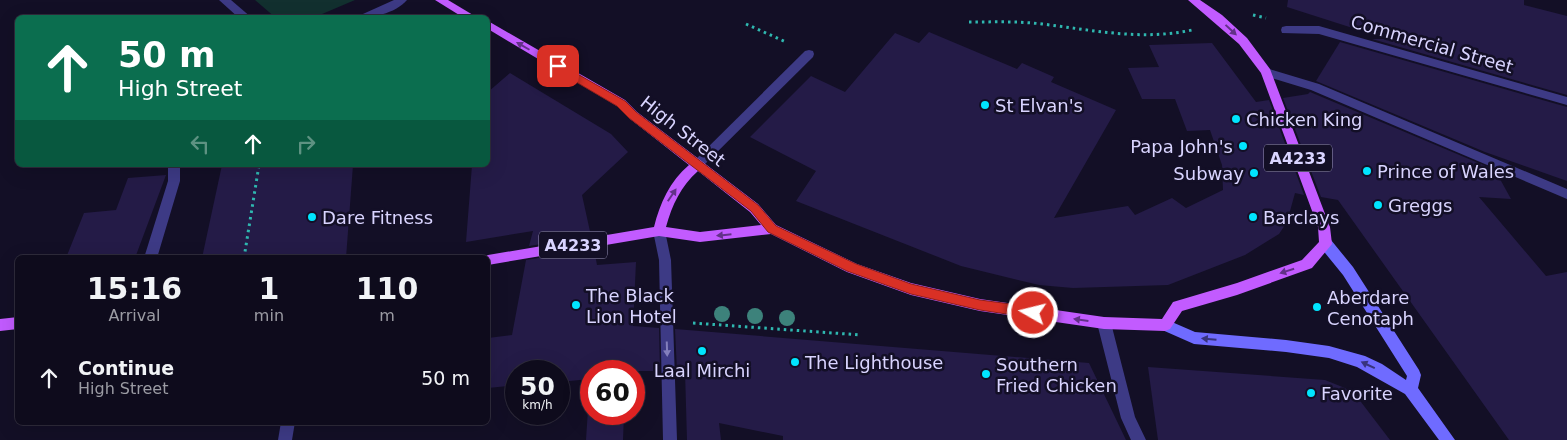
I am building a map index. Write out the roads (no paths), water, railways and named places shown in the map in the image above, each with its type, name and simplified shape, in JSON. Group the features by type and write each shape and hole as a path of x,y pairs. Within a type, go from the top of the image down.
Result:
{"main road":[{"path":"440,0 468,15"},
{"name":"A4233","path":"1192,0 1218,18 1243,41 1266,72 1324,227 1326,244"},
{"name":"High Street","path":"490,26 621,103 633,115 754,208 772,229"},
{"path":"659,231 665,205 687,173 697,165"},
{"path":"772,229 852,268 911,289 980,305 1104,323 1165,326 1194,338 1286,346 1329,352 1360,361 1377,370 1393,382 1410,389 1448,440"},
{"name":"A4233","path":"490,260 659,231 700,237 772,229"},
{"path":"1165,326 1178,306 1237,289 1307,264 1326,244 1348,270 1414,374 1410,389"},
{"path":"0,325 15,323"}],"street":[{"path":"224,0 243,15"},
{"path":"367,15 390,7 402,0"},
{"name":"Commercial Street","path":"1286,30 1319,30 1567,101"},
{"path":"697,165 809,54"},
{"path":"1266,72 1315,87 1567,194"},
{"path":"151,255 174,181 174,167"},
{"path":"659,231 665,260 670,440"},
{"path":"1104,323 1128,418 1139,440"},
{"path":"285,440 288,425"}],"place":[{"name":"St Elvan's","path":"985,105"},
{"name":"Chicken King","path":"1236,119"},
{"name":"Papa John's","path":"1243,146"},
{"name":"Prince of Wales","path":"1367,171"},
{"name":"Subway","path":"1254,173"},
{"name":"Greggs","path":"1378,205"},
{"name":"Dare Fitness","path":"312,217"},
{"name":"Barclays","path":"1253,217"},
{"name":"The Black Lion Hotel","path":"576,305"},
{"name":"Aberdare Cenotaph","path":"1317,307"},
{"name":"Laal Mirchi","path":"702,351"},
{"name":"The Lighthouse","path":"795,362"},
{"name":"Southern Fried Chicken","path":"986,374"},
{"name":"Favorite","path":"1311,393"}]}
